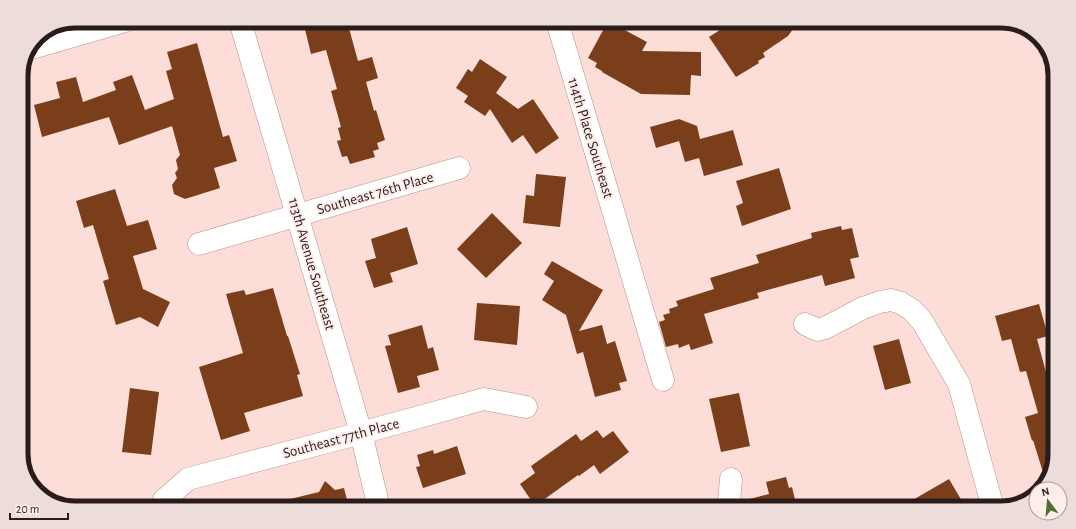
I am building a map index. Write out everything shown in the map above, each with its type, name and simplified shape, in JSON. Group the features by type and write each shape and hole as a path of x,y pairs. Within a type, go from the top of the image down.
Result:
{"street":[{"path":"38,46 101,28"},
{"name":"113th Avenue Southeast","path":"242,28 362,433 377,501"},
{"name":"114th Place Southeast","path":"558,28 663,380"},
{"name":"Southeast 76th Place","path":"199,244 459,168"},
{"path":"805,324 818,330 825,328 863,308 891,300 901,303 912,310 922,320 959,384 990,501"},
{"name":"Southeast 77th Place","path":"164,500 188,478 362,433 484,399 526,407"},
{"path":"729,501 731,479"}],"building":[{"path":"305,28 349,28 358,61 372,57 378,78 366,82 374,111 376,110 385,140 377,143 379,149 373,151 375,157 350,164 347,156 342,157 337,141 341,140 338,128 341,127 331,91 337,89 326,50 311,54"},
{"path":"604,28 621,28 647,42 642,51 701,52 701,76 691,75 690,95 641,94 602,72 595,67 597,63 588,58"},
{"path":"723,28 794,28 788,36 763,53 765,57 758,61 759,63 736,77 709,37"},
{"path":"197,43 223,137 229,135 237,161 214,168 220,188 185,199 174,194 172,185 177,178 175,173 178,169 176,160 180,155 172,126 119,145 109,117 42,137 34,105 60,98 56,82 76,77 83,102 116,90 113,82 132,75 145,110 174,99 166,71 172,69 167,52"},
{"path":"480,59 507,77 496,93 518,109 533,99 559,138 536,154 523,135 512,143 490,109 485,116 464,102 468,96 456,88 468,69 472,72"},
{"path":"679,119 697,126 700,139 733,130 743,165 704,176 699,158 685,162 679,141 656,148 650,127"},
{"path":"779,168 791,209 742,226 736,206 743,203 736,181"},
{"path":"536,174 566,177 560,227 523,223 526,195 534,196"},
{"path":"115,189 127,226 148,220 157,249 133,256 143,289 170,302 158,327 140,317 116,325 103,281 109,279 93,225 84,228 76,201"},
{"path":"492,213 522,243 486,278 457,249"},
{"path":"841,226 842,230 852,228 859,257 850,259 855,278 825,286 822,275 757,293 759,298 704,314 713,343 691,350 689,344 679,348 678,344 666,347 659,322 665,320 663,315 670,313 669,309 678,306 676,301 714,289 710,278 759,263 756,255 812,238 811,233"},
{"path":"407,227 418,264 390,273 393,282 374,288 365,261 376,258 371,239"},
{"path":"552,261 603,290 579,331 602,325 607,344 615,341 627,381 619,383 621,390 595,397 583,352 577,354 566,315 542,300 554,281 544,274"},
{"path":"273,288 300,374 297,375 303,396 244,413 250,431 221,440 199,367 243,353 226,294 244,290 246,295"},
{"path":"477,303 520,306 517,345 474,340"},
{"path":"1039,304 1048,336 1037,339 1048,376 1048,460 1043,474 1025,417 1038,413 1026,371 1020,372 1011,339 1002,341 995,316"},
{"path":"422,325 428,349 433,347 439,370 417,376 420,387 398,393 385,346 391,345 388,335"},
{"path":"899,339 911,383 885,390 873,346"},
{"path":"130,388 159,392 151,455 122,452"},
{"path":"739,393 750,446 721,452 709,399"},
{"path":"597,430 603,438 613,431 629,452 600,474 594,465 542,501 532,501 520,484 535,473 531,466 576,434 581,441"},
{"path":"457,446 466,474 423,488 416,467 420,466 417,455 433,450 434,454"},
{"path":"786,477 789,488 792,487 795,501 742,501 769,494 766,482"},
{"path":"949,479 962,501 911,501"},
{"path":"325,481 335,490 344,488 347,501 282,501 319,492"}]}
